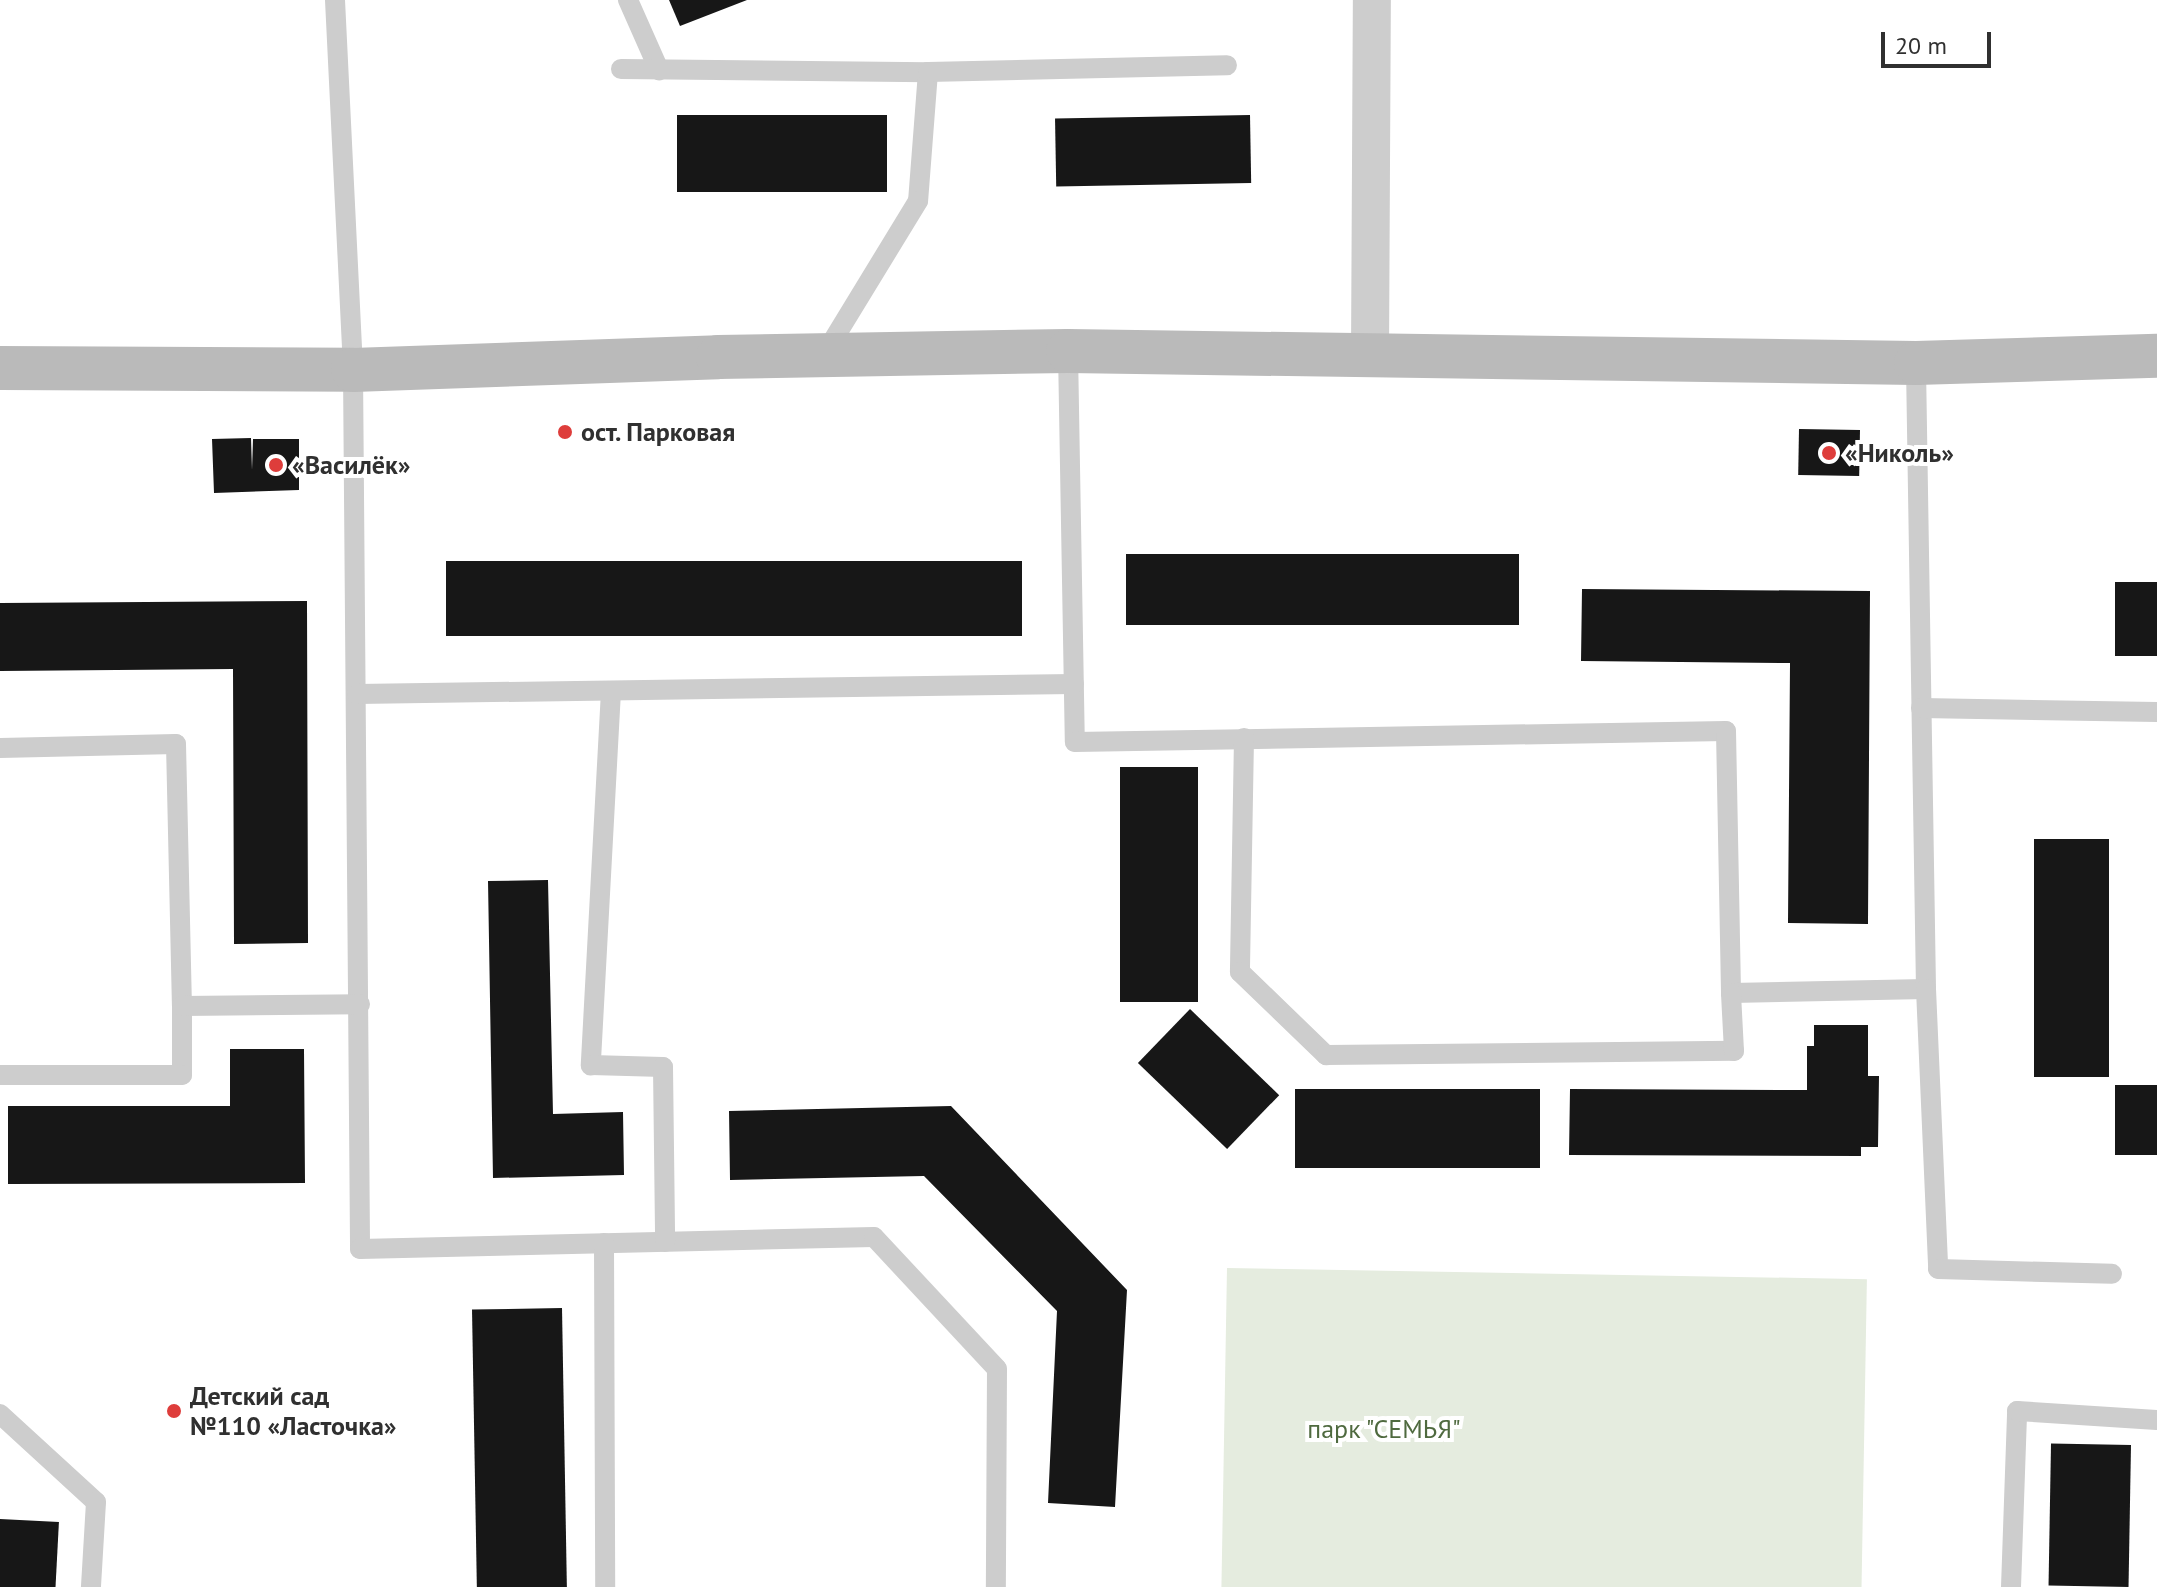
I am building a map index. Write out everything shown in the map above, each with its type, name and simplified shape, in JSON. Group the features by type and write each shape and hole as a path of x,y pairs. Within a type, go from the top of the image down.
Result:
{"main road":[{"path":"0,368 353,370 824,355 1068,351 1916,363 2157,356"}],"street":[{"path":"1370,355 1372,0"}],"lane":[{"path":"335,0 353,370 360,1249 874,1237 997,1369 996,1587"},
{"path":"628,0 659,70"},
{"path":"621,69 928,72 1227,65"},
{"path":"824,355 918,201 928,72"},
{"path":"1068,351 1075,742 1244,738 1726,731 1734,1051 1326,1055 1240,972 1244,738"},
{"path":"1916,363 1926,989 1938,1269 2112,1274"},
{"path":"357,694 1074,684"},
{"path":"611,691 591,1065 663,1067 665,1242"},
{"path":"1921,708 2157,712"},
{"path":"0,748 176,744 182,1006 182,1075 0,1075"},
{"path":"1731,993 1926,989"},
{"path":"182,1006 360,1004"},
{"path":"604,1243 605,1587"},
{"path":"2011,1587 2017,1411 2157,1420"},
{"path":"0,1414 96,1502 91,1587"}],"green space":[{"name":"парк \"СЕМЬЯ\"","path":"1227,1268 1867,1279 1862,1587 1221,1587"}],"building":[{"path":"669,0 747,0 680,26"},
{"path":"677,115 887,115 887,192 677,192"},
{"path":"1250,115 1251,183 1056,186 1055,118"},
{"name":"«Николь»","path":"1799,429 1860,430 1859,476 1798,475"},
{"path":"251,438 252,470 253,439 299,439 299,490 214,493 212,439"},
{"path":"1126,554 1519,554 1519,625 1126,625"},
{"path":"446,561 1022,561 1022,636 446,636"},
{"path":"2115,582 2157,582 2157,656 2115,656"},
{"path":"1582,589 1870,591 1868,924 1788,923 1790,663 1581,661"},
{"path":"307,601 308,943 234,944 233,669 0,671 0,603"},
{"path":"1120,767 1198,767 1198,1002 1120,1002"},
{"path":"2034,839 2109,839 2109,1077 2034,1077"},
{"path":"548,880 553,1114 623,1112 624,1175 493,1178 488,881"},
{"path":"1190,1009 1279,1095 1227,1149 1138,1063"},
{"path":"1814,1025 1868,1025 1868,1076 1879,1076 1878,1147 1861,1147 1861,1156 1569,1155 1570,1089 1807,1090 1807,1046 1814,1046"},
{"path":"230,1049 304,1049 305,1183 8,1184 8,1106 230,1106"},
{"path":"2115,1085 2157,1085 2157,1155 2115,1155"},
{"path":"1295,1089 1540,1089 1540,1168 1295,1168"},
{"path":"951,1106 1127,1290 1115,1507 1048,1503 1057,1311 924,1176 730,1180 729,1111"},
{"path":"562,1308 567,1587 477,1587 472,1310"},
{"path":"2051,1444 2131,1445 2129,1587 2049,1586"},
{"path":"0,1519 59,1522 56,1587 0,1587"}],"place":[{"name":"ост. Парковая","path":"565,432"},
{"name":"«Николь»","path":"1829,453"},
{"name":"«Василёк»","path":"276,465"},
{"name":"Детский сад №110 «Ласточка»","path":"174,1411"}]}
